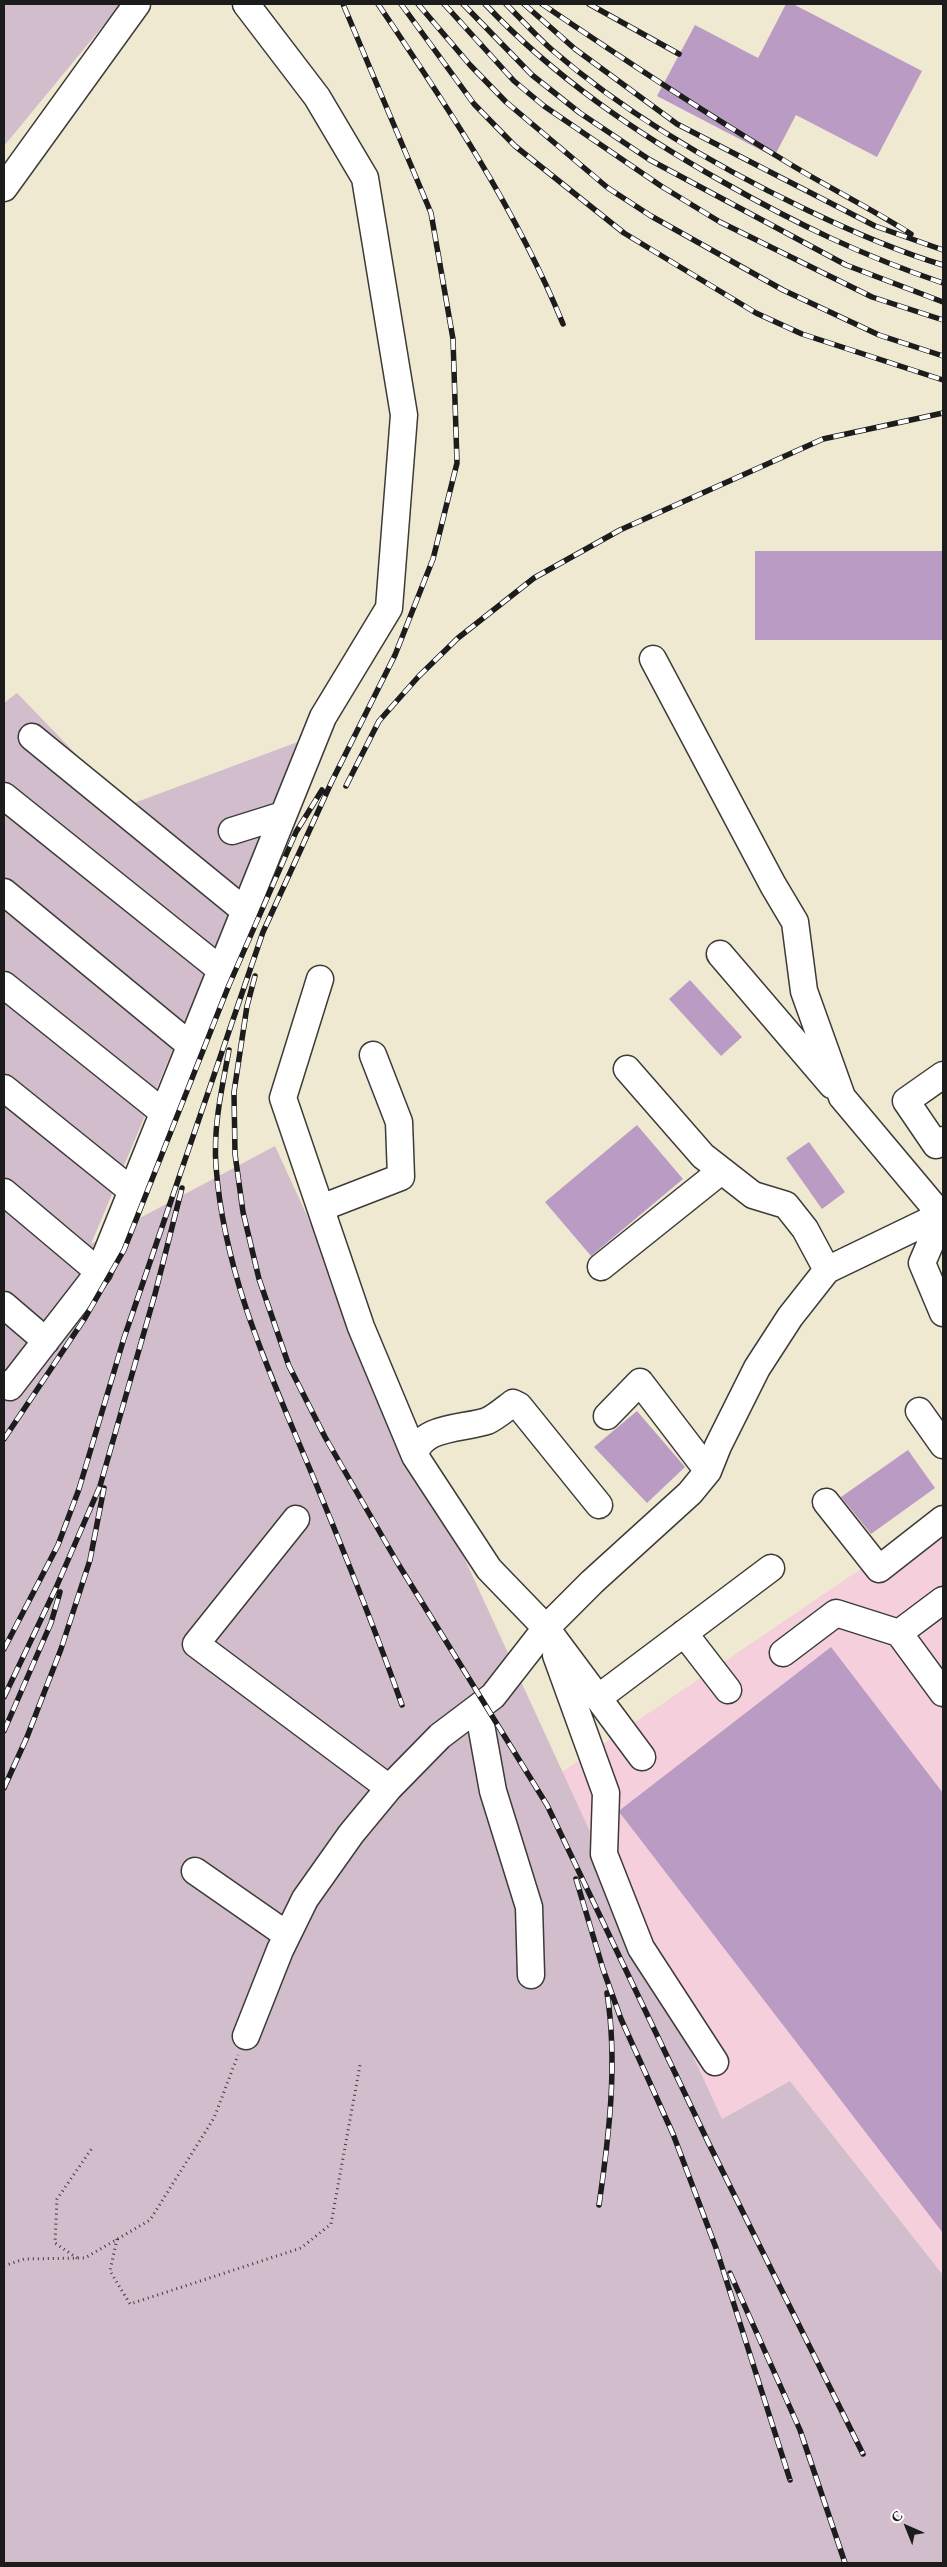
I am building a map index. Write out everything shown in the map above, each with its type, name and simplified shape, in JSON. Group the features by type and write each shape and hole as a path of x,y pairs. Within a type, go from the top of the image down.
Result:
{"street":[{"path":"4,188 136,4"},
{"path":"4,1384 10,1387 100,1272 323,716 389,608 404,415 365,178 317,97 246,4"},
{"path":"653,659 773,885 795,922 804,991 842,1097"},
{"path":"32,737 245,911"},
{"path":"4,796 221,970"},
{"path":"232,831 283,815"},
{"path":"4,892 191,1046"},
{"path":"720,954 942,1215"},
{"path":"320,979 283,1098 361,1327 415,1456 489,1569 546,1628 642,1757"},
{"path":"4,985 164,1113"},
{"path":"320,1208 401,1177 399,1122 372,1055"},
{"path":"627,1069 703,1156 753,1195 786,1205 805,1229 827,1270"},
{"path":"943,1075 906,1101 936,1145 943,1140"},
{"path":"4,1088 132,1192"},
{"path":"601,1267 721,1171"},
{"path":"4,1192 100,1272"},
{"path":"246,2036 287,1935 305,1899 351,1834 388,1788 440,1736 493,1696 546,1628 592,1582 690,1493 708,1471 718,1446 757,1368 790,1317 827,1270 942,1215"},
{"path":"942,1215 922,1263 943,1313"},
{"path":"4,1305 46,1341"},
{"path":"606,1416 640,1382 708,1471"},
{"path":"415,1456 416,1445 425,1437 487,1420 513,1403 519,1406 599,1505"},
{"path":"919,1411 943,1445"},
{"path":"826,1502 879,1569 943,1519"},
{"path":"296,1519 196,1644 388,1788"},
{"path":"598,1698 771,1568"},
{"path":"899,1633 943,1600"},
{"path":"783,1653 836,1613 899,1633 943,1693"},
{"path":"546,1628 606,1793 604,1854 641,1948 715,2062"},
{"path":"684,1633 728,1690"},
{"path":"478,1708 494,1791 529,1907 531,1975"},
{"path":"195,1871 287,1935"}],"path":[{"path":"4,2266 24,2259 85,2258 150,2220 214,2118 246,2036"},
{"path":"117,2239 110,2271 130,2304 301,2248 330,2224 360,2064"},
{"path":"77,2258 55,2242 57,2199 92,2148"}],"shaded area":[{"path":"4,4 121,4 4,146"},
{"path":"17,693 126,806 303,740 91,1244 275,1146 722,2119 790,2081 943,2275 943,2563 4,2563 4,703"},
{"path":"943,1513 943,2275 790,2081 722,2119 562,1772"}],"building":[{"path":"786,4 793,4 922,71 877,157 796,115 774,157 657,96 695,25 758,58"},
{"path":"755,551 943,551 943,640 755,640"},
{"path":"690,980 742,1037 721,1056 669,999"},
{"path":"637,1125 683,1179 591,1256 545,1202"},
{"path":"809,1142 845,1192 822,1209 786,1158"},
{"path":"637,1411 685,1467 647,1503 594,1447"},
{"path":"908,1450 935,1488 871,1534 841,1497"},
{"path":"831,1647 943,1793 943,2233 620,1813 620,1810"}],"railway":[{"path":"4,1649 58,1545 79,1489 124,1338 263,932 332,781 395,655 433,559 457,463 453,339 431,213 343,4"},
{"path":"378,4 479,159 524,240 563,324"},
{"path":"401,4 474,104 515,146 624,233 756,313 802,334 943,380"},
{"path":"418,4 470,65 506,102 608,188 651,216 783,290 879,335 943,356"},
{"path":"444,4 514,81 544,106 661,186 720,222 872,297 943,320"},
{"path":"463,4 532,75 580,113 650,160 846,265 943,302"},
{"path":"485,4 539,56 597,102 659,144 777,212 885,262 943,283"},
{"path":"506,4 545,44 580,73 642,118 706,158 773,193 857,233 943,265"},
{"path":"524,4 575,49 677,124 875,226 943,250"},
{"path":"542,4 660,82 796,168 911,234"},
{"path":"589,4 679,54"},
{"path":"346,786 379,721 419,676 458,638 534,578 620,530 823,439 943,413"},
{"path":"4,1439 85,1318 124,1250 229,985 296,832 322,790"},
{"path":"255,976 247,1006 234,1092 235,1154 243,1212 259,1279 289,1366 325,1437 397,1562 547,1805 709,2144 863,2454"},
{"path":"229,1050 219,1108 215,1151 221,1207 239,1287 267,1365 348,1563 402,1705"},
{"path":"4,1697 55,1590 100,1486 155,1294 182,1188"},
{"path":"4,1788 27,1737 61,1649 90,1560 104,1488"},
{"path":"4,1731 51,1623 60,1592"},
{"path":"576,1879 603,1969 621,2019 673,2134 716,2248 790,2480"},
{"path":"599,2205 609,2126 612,2073 612,2046 607,1993"},
{"path":"730,2273 800,2430 845,2563"}]}
